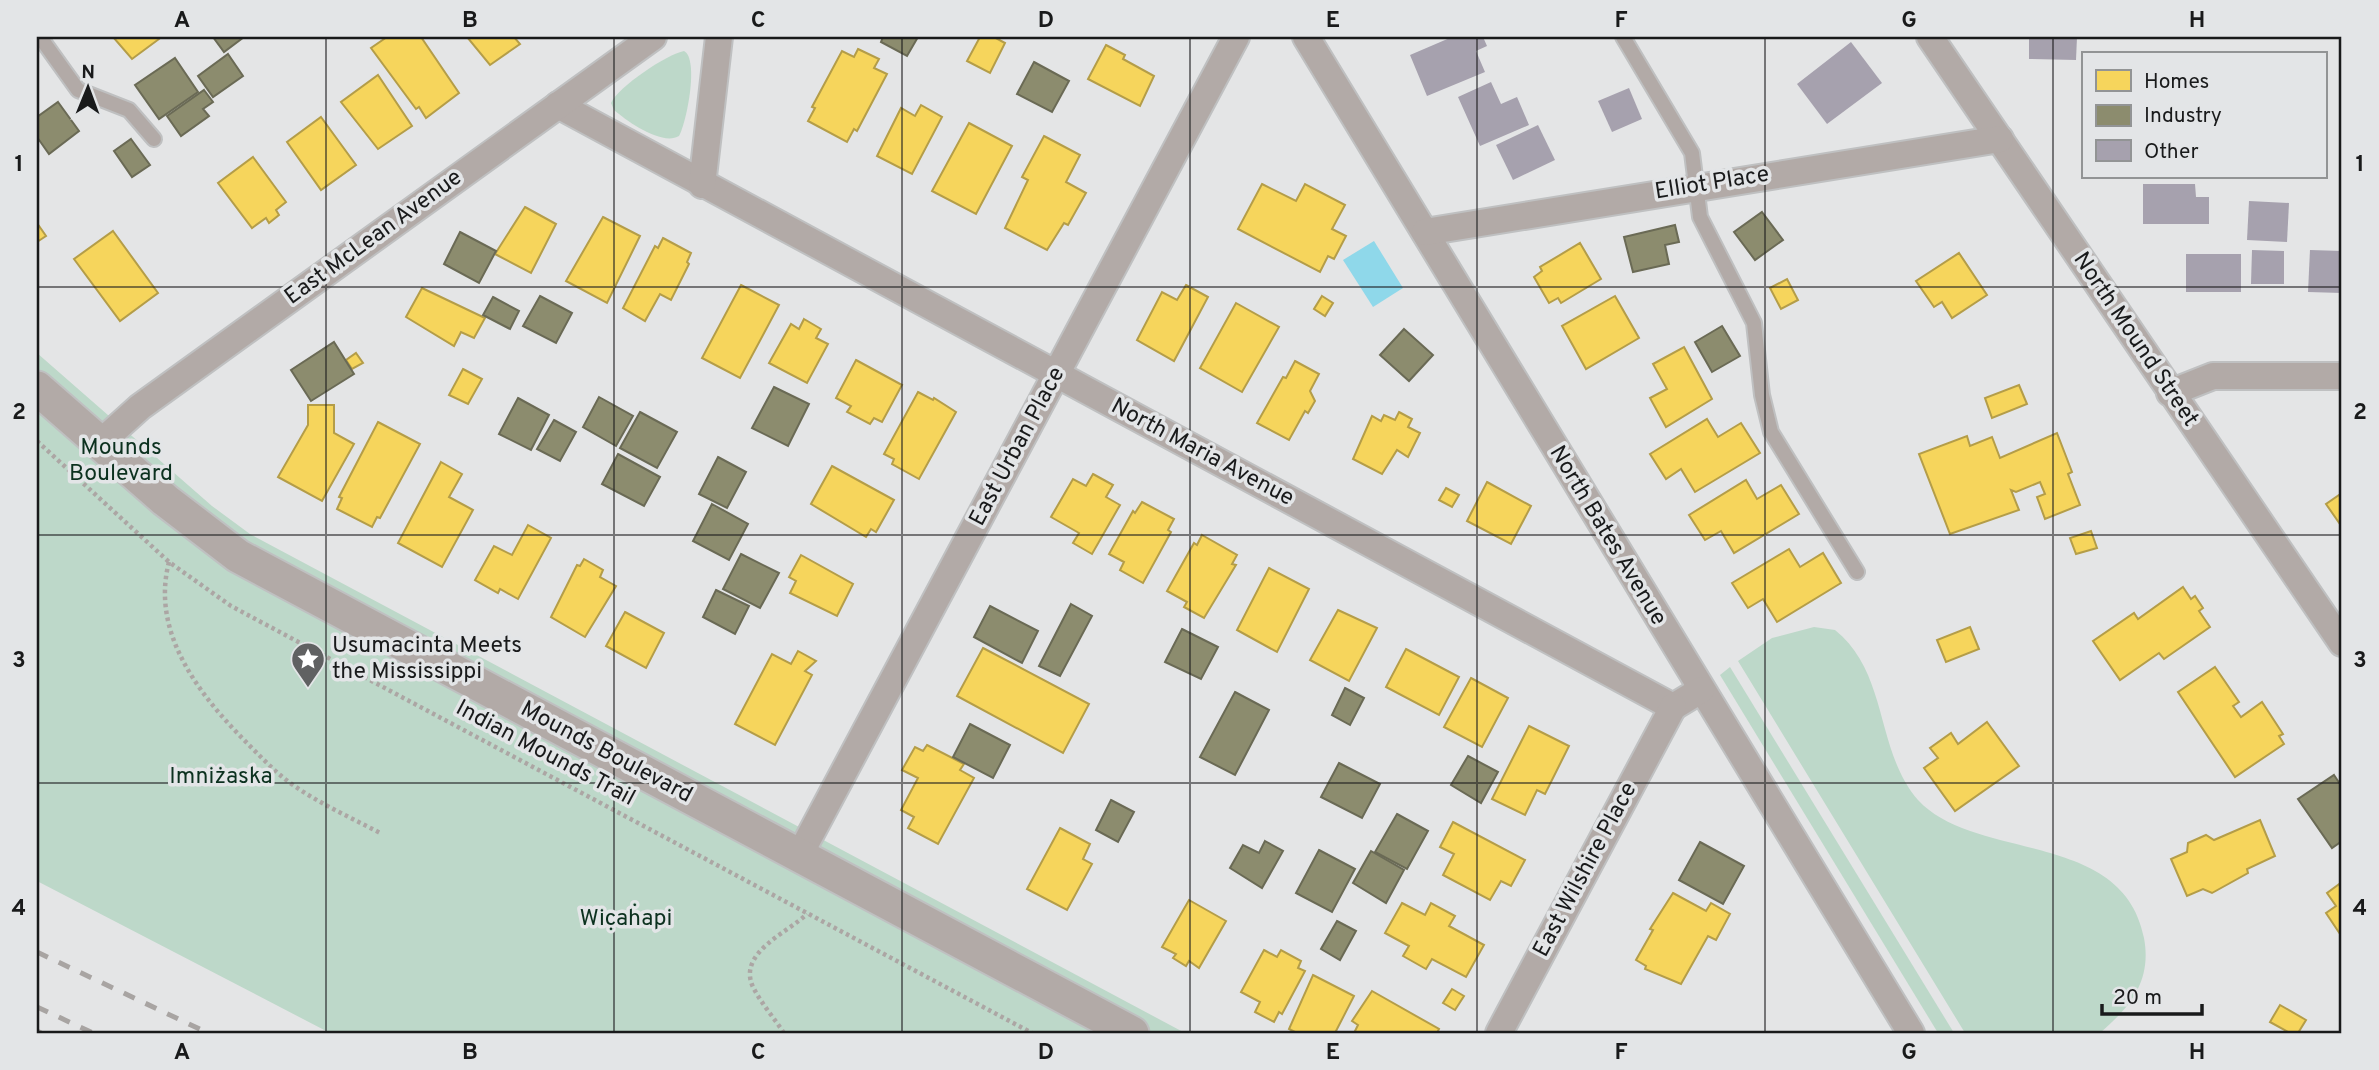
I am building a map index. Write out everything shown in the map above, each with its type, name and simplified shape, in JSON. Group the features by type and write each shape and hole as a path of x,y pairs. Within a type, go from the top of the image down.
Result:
{"street":[{"name":"East McLean Avenue","path":"99,444 140,407 653,37"},
{"path":"702,185 719,37"},
{"name":"East Urban Place","path":"799,856 1236,37"},
{"name":"North Bates Avenue","path":"1306,37 1911,1033"},
{"name":"North Mound Street","path":"1930,37 2342,643"},
{"name":"North Maria Avenue","path":"558,105 1673,706"},
{"name":"Elliot Place","path":"1425,232 1696,186 2000,139"},
{"path":"2170,393 2213,376 2342,376"},
{"name":"Mounds Boulevard","path":"37,388 201,530 238,556 1132,1033"},
{"path":"1673,706 1701,690"},
{"name":"East Wilshire Place","path":"1499,1033 1673,706"}],"lane":[{"path":"40,37 78,90 129,110 154,139"},
{"path":"1623,37 1692,153 1702,223 1745,300 1754,323 1762,395 1771,432 1857,572"}],"path":[{"name":"Indian Mounds Trail","path":"37,440 169,562 214,595 272,630 1032,1033"},
{"path":"169,562 164,589 172,629 191,678 207,701 290,783 382,834"},
{"path":"784,1033 754,987 751,964 757,953 807,914"}],"green space":[{"path":"684,51 691,66 691,77 688,105 679,136 664,138 655,135 636,126 614,110 611,103 615,96 633,80 666,58"},
{"name":"Wic̣aḣapi","path":"37,353 212,506 250,534 1185,1033 330,1033 37,881"},
{"path":"1814,627 1835,630 1852,648 1865,668 1894,759 1918,800 1943,819 1974,832 2078,863 2108,879 2131,903 2144,938 2146,953 2142,980 2129,1003 2100,1033 1965,1033 1738,661 1772,638"},
{"path":"1730,667 1954,1033 1938,1033 1720,675"}],"water":[{"path":"1374,241 1403,288 1373,307 1343,260"}],"building: Homes":[{"path":"113,37 158,37 159,39 132,59"},
{"path":"387,37 421,37 459,93 426,118 419,107 416,109 371,48"},
{"path":"467,37 514,37 520,44 490,65"},
{"path":"980,37 994,37 1005,43 990,73 967,61"},
{"path":"1106,45 1125,55 1123,59 1154,76 1140,106 1088,79"},
{"path":"858,49 879,59 874,68 887,74 857,131 854,129 847,142 808,121 815,108 812,107 842,51 854,57"},
{"path":"378,75 412,126 378,149 341,102"},
{"path":"921,105 942,117 912,174 877,156 901,108 915,116"},
{"path":"321,117 356,165 321,190 287,142"},
{"path":"969,123 1012,146 976,214 932,191"},
{"path":"1044,136 1080,155 1066,182 1086,193 1068,225 1064,223 1047,250 1005,228 1028,180 1022,177"},
{"path":"253,157 286,202 276,210 279,215 269,223 266,218 252,228 218,183"},
{"path":"1262,184 1296,201 1305,184 1345,205 1332,229 1346,236 1334,259 1328,256 1320,272 1238,229"},
{"path":"525,207 556,224 531,273 495,254"},
{"path":"603,217 640,236 607,303 566,281"},
{"path":"37,223 46,236 37,242"},
{"path":"113,231 158,293 120,321 74,259"},
{"path":"663,238 691,253 687,262 689,264 671,300 660,294 645,321 623,308 655,246 658,248"},
{"path":"1580,243 1601,279 1561,303 1558,298 1549,303 1534,277 1542,271 1540,267"},
{"path":"1959,253 1987,295 1952,318 1942,302 1934,307 1916,281"},
{"path":"1787,279 1798,300 1781,309 1770,288"},
{"path":"741,285 779,305 740,378 702,358"},
{"path":"1186,285 1208,297 1174,361 1137,340 1162,292 1177,300"},
{"path":"422,288 485,318 474,338 461,332 454,346 406,317"},
{"path":"1322,296 1333,303 1325,316 1314,309"},
{"path":"1615,296 1639,338 1586,369 1562,326"},
{"path":"1236,303 1279,327 1242,392 1200,368"},
{"path":"804,319 821,329 816,338 828,344 807,383 769,363 791,324 799,329"},
{"path":"1684,347 1712,399 1666,427 1650,398 1667,389 1653,364"},
{"path":"356,353 363,363 352,369 346,360"},
{"path":"856,360 902,385 882,422 874,418 870,424 847,412 851,406 836,398"},
{"path":"1295,361 1319,374 1310,391 1315,401 1308,413 1305,411 1289,440 1257,423"},
{"path":"463,369 482,379 468,404 449,395"},
{"path":"2019,385 2027,404 1992,418 1985,398"},
{"path":"918,392 933,400 934,398 956,412 919,479 892,464 894,459 884,454"},
{"path":"308,405 334,405 334,433 354,444 322,501 278,477 308,425"},
{"path":"1399,412 1412,419 1408,427 1420,433 1408,457 1397,450 1382,474 1353,459 1372,416 1381,421 1384,415 1395,420"},
{"path":"1707,419 1718,437 1741,423 1760,453 1695,492 1681,469 1666,479 1650,454"},
{"path":"378,422 420,444 380,518 377,517 372,527 337,509 342,498 339,497"},
{"path":"2057,433 2072,472 2068,474 2080,505 2045,519 2037,497 2045,494 2040,482 2016,492 2011,490 2019,510 1950,534 1919,454 1967,436 1970,446 1992,437 2000,458"},
{"path":"441,462 462,474 449,497 473,510 442,567 398,543"},
{"path":"832,466 894,500 876,532 871,529 866,537 811,504"},
{"path":"1093,474 1113,485 1106,497 1120,505 1092,554 1073,543 1079,533 1051,517 1073,479 1086,486"},
{"path":"1746,480 1757,499 1781,485 1799,514 1734,553 1721,531 1705,540 1689,515"},
{"path":"1487,482 1531,506 1511,544 1467,521"},
{"path":"1446,488 1459,495 1452,507 1439,500"},
{"path":"2342,493 2342,527 2326,504"},
{"path":"1142,502 1174,519 1168,530 1171,532 1143,583 1120,570 1124,562 1109,554 1133,511 1135,513"},
{"path":"528,525 551,538 518,599 500,589 498,593 475,580 494,546 512,555"},
{"path":"2091,531 2097,548 2076,554 2070,538"},
{"path":"1202,535 1237,555 1232,564 1236,565 1204,618 1184,607 1187,602 1167,591 1194,543 1197,545"},
{"path":"1789,549 1800,567 1823,553 1841,583 1777,622 1763,599 1748,608 1732,583"},
{"path":"801,555 853,584 837,616 790,593 796,581 789,577"},
{"path":"584,559 603,570 600,577 616,586 585,637 551,617 577,565 580,566"},
{"path":"1269,568 1309,589 1277,652 1237,630"},
{"path":"2183,587 2191,599 2195,596 2203,608 2199,611 2210,627 2164,659 2159,653 2120,680 2093,641 2134,613 2138,619"},
{"path":"1338,610 1377,628 1349,681 1310,660"},
{"path":"625,612 664,633 646,668 606,646"},
{"path":"1970,627 1979,649 1946,662 1937,640"},
{"path":"983,648 1089,704 1063,753 957,696"},
{"path":"1406,649 1459,677 1439,715 1386,687"},
{"path":"798,651 816,661 805,671 812,675 775,745 735,724 772,654 791,664"},
{"path":"2215,667 2239,702 2233,706 2241,717 2262,702 2283,734 2279,736 2284,744 2235,777 2178,692"},
{"path":"1471,678 1508,698 1482,747 1444,727"},
{"path":"1987,722 2019,766 1955,811 1924,768 1938,758 1930,748 1951,733 1958,744"},
{"path":"1529,726 1569,746 1545,794 1537,790 1525,815 1492,799"},
{"path":"927,745 964,764 960,770 974,778 938,844 908,828 914,817 901,810 918,778 902,770 915,747 923,751"},
{"path":"2260,820 2275,856 2247,869 2248,873 2212,893 2203,889 2187,896 2171,859 2187,852 2188,843 2206,835 2214,840"},
{"path":"1453,822 1525,860 1511,886 1501,881 1490,900 1443,875 1454,854 1440,847"},
{"path":"1060,828 1090,844 1083,859 1092,864 1067,910 1027,889"},
{"path":"2342,882 2342,937 2326,913 2336,906 2327,893"},
{"path":"1673,893 1706,911 1711,903 1730,914 1716,940 1708,936 1681,984 1645,969 1646,966 1636,960 1653,930 1650,929"},
{"path":"1189,900 1226,921 1199,968 1189,961 1186,966 1173,958 1176,954 1162,947"},
{"path":"1402,903 1425,915 1431,903 1455,916 1449,926 1484,945 1466,977 1432,959 1426,969 1403,956 1409,946 1385,933"},
{"path":"1264,950 1277,957 1281,950 1301,961 1298,968 1305,971 1282,1014 1279,1012 1274,1022 1255,1012 1260,1002 1241,992"},
{"path":"1313,975 1354,996 1335,1033 1297,1033 1289,1029"},
{"path":"1452,989 1464,996 1455,1010 1443,1003"},
{"path":"1372,991 1439,1029 1437,1033 1354,1033 1358,1025 1352,1021"},
{"path":"2280,1005 2306,1020 2298,1033 2290,1033 2270,1022"}],"building: Industry":[{"path":"213,37 244,37 224,52"},
{"path":"883,37 918,37 907,56 881,42"},
{"path":"228,54 243,76 213,97 198,76"},
{"path":"175,58 198,92 159,119 135,85"},
{"path":"1034,62 1069,81 1052,112 1017,94"},
{"path":"204,90 213,102 203,109 209,116 181,136 167,116"},
{"path":"58,102 79,131 49,154 37,137 37,117"},
{"path":"131,139 150,165 132,177 114,151"},
{"path":"1762,212 1783,240 1755,260 1734,232"},
{"path":"1675,225 1679,242 1665,245 1669,264 1633,272 1624,237"},
{"path":"460,232 496,251 479,283 444,264"},
{"path":"540,296 572,313 556,343 523,326"},
{"path":"493,297 519,311 510,329 483,315"},
{"path":"1722,326 1740,356 1712,372 1695,342"},
{"path":"1404,329 1433,355 1409,381 1380,355"},
{"path":"334,342 354,374 311,401 291,370"},
{"path":"774,387 809,404 788,446 752,428"},
{"path":"599,397 633,416 616,446 583,427"},
{"path":"518,398 549,415 531,450 499,434"},
{"path":"640,412 677,432 657,468 620,448"},
{"path":"554,420 576,432 560,461 537,449"},
{"path":"618,454 660,477 644,506 602,484"},
{"path":"718,457 746,472 727,508 699,494"},
{"path":"712,504 748,524 729,560 693,541"},
{"path":"741,554 779,573 760,608 723,589"},
{"path":"716,590 749,606 735,634 703,617"},
{"path":"1071,604 1092,616 1060,676 1039,666"},
{"path":"990,606 1038,631 1022,663 974,637"},
{"path":"1182,629 1218,647 1201,679 1165,662"},
{"path":"1345,688 1364,698 1350,725 1332,715"},
{"path":"1235,692 1269,710 1235,775 1200,757"},
{"path":"970,724 1010,745 993,778 953,757"},
{"path":"1468,756 1498,772 1481,803 1451,785"},
{"path":"1339,763 1380,784 1362,818 1321,797"},
{"path":"2334,775 2342,787 2342,841 2332,848 2298,799"},
{"path":"1111,800 1134,812 1118,842 1096,830"},
{"path":"1397,814 1428,831 1407,869 1375,852"},
{"path":"1265,841 1283,851 1262,888 1230,868 1243,845 1259,853"},
{"path":"1700,842 1744,866 1723,904 1679,880"},
{"path":"1319,850 1355,869 1332,912 1296,893"},
{"path":"1371,851 1404,870 1386,903 1353,883"},
{"path":"1337,921 1356,931 1340,960 1321,949"}],"building: Other":[{"path":"1452,37 1483,37 1487,46 1476,51 1485,72 1427,96 1410,55"},
{"path":"2029,37 2077,37 2076,60 2029,59"},
{"path":"1851,42 1882,83 1827,124 1797,84"},
{"path":"1491,82 1501,104 1517,97 1529,125 1480,146 1458,97"},
{"path":"1629,88 1642,119 1612,132 1598,101"},
{"path":"1538,125 1555,160 1513,180 1496,145"},
{"path":"2143,184 2195,184 2196,197 2209,197 2209,224 2143,224"},
{"path":"2249,201 2289,203 2287,242 2247,240"},
{"path":"2252,250 2284,251 2284,284 2251,284"},
{"path":"2310,250 2342,251 2342,293 2308,292"},
{"path":"2186,254 2241,254 2241,292 2186,292"}],"railway":[{"path":"37,952 208,1033"},
{"path":"37,1007 93,1033"},
{"path":"37,1031 41,1033"}],"place":[{"name":"Usumacinta Meets the Mississippi","path":"308,689"}],"park label":[{"name":"Imniżaska","path":"221,777"}]}
